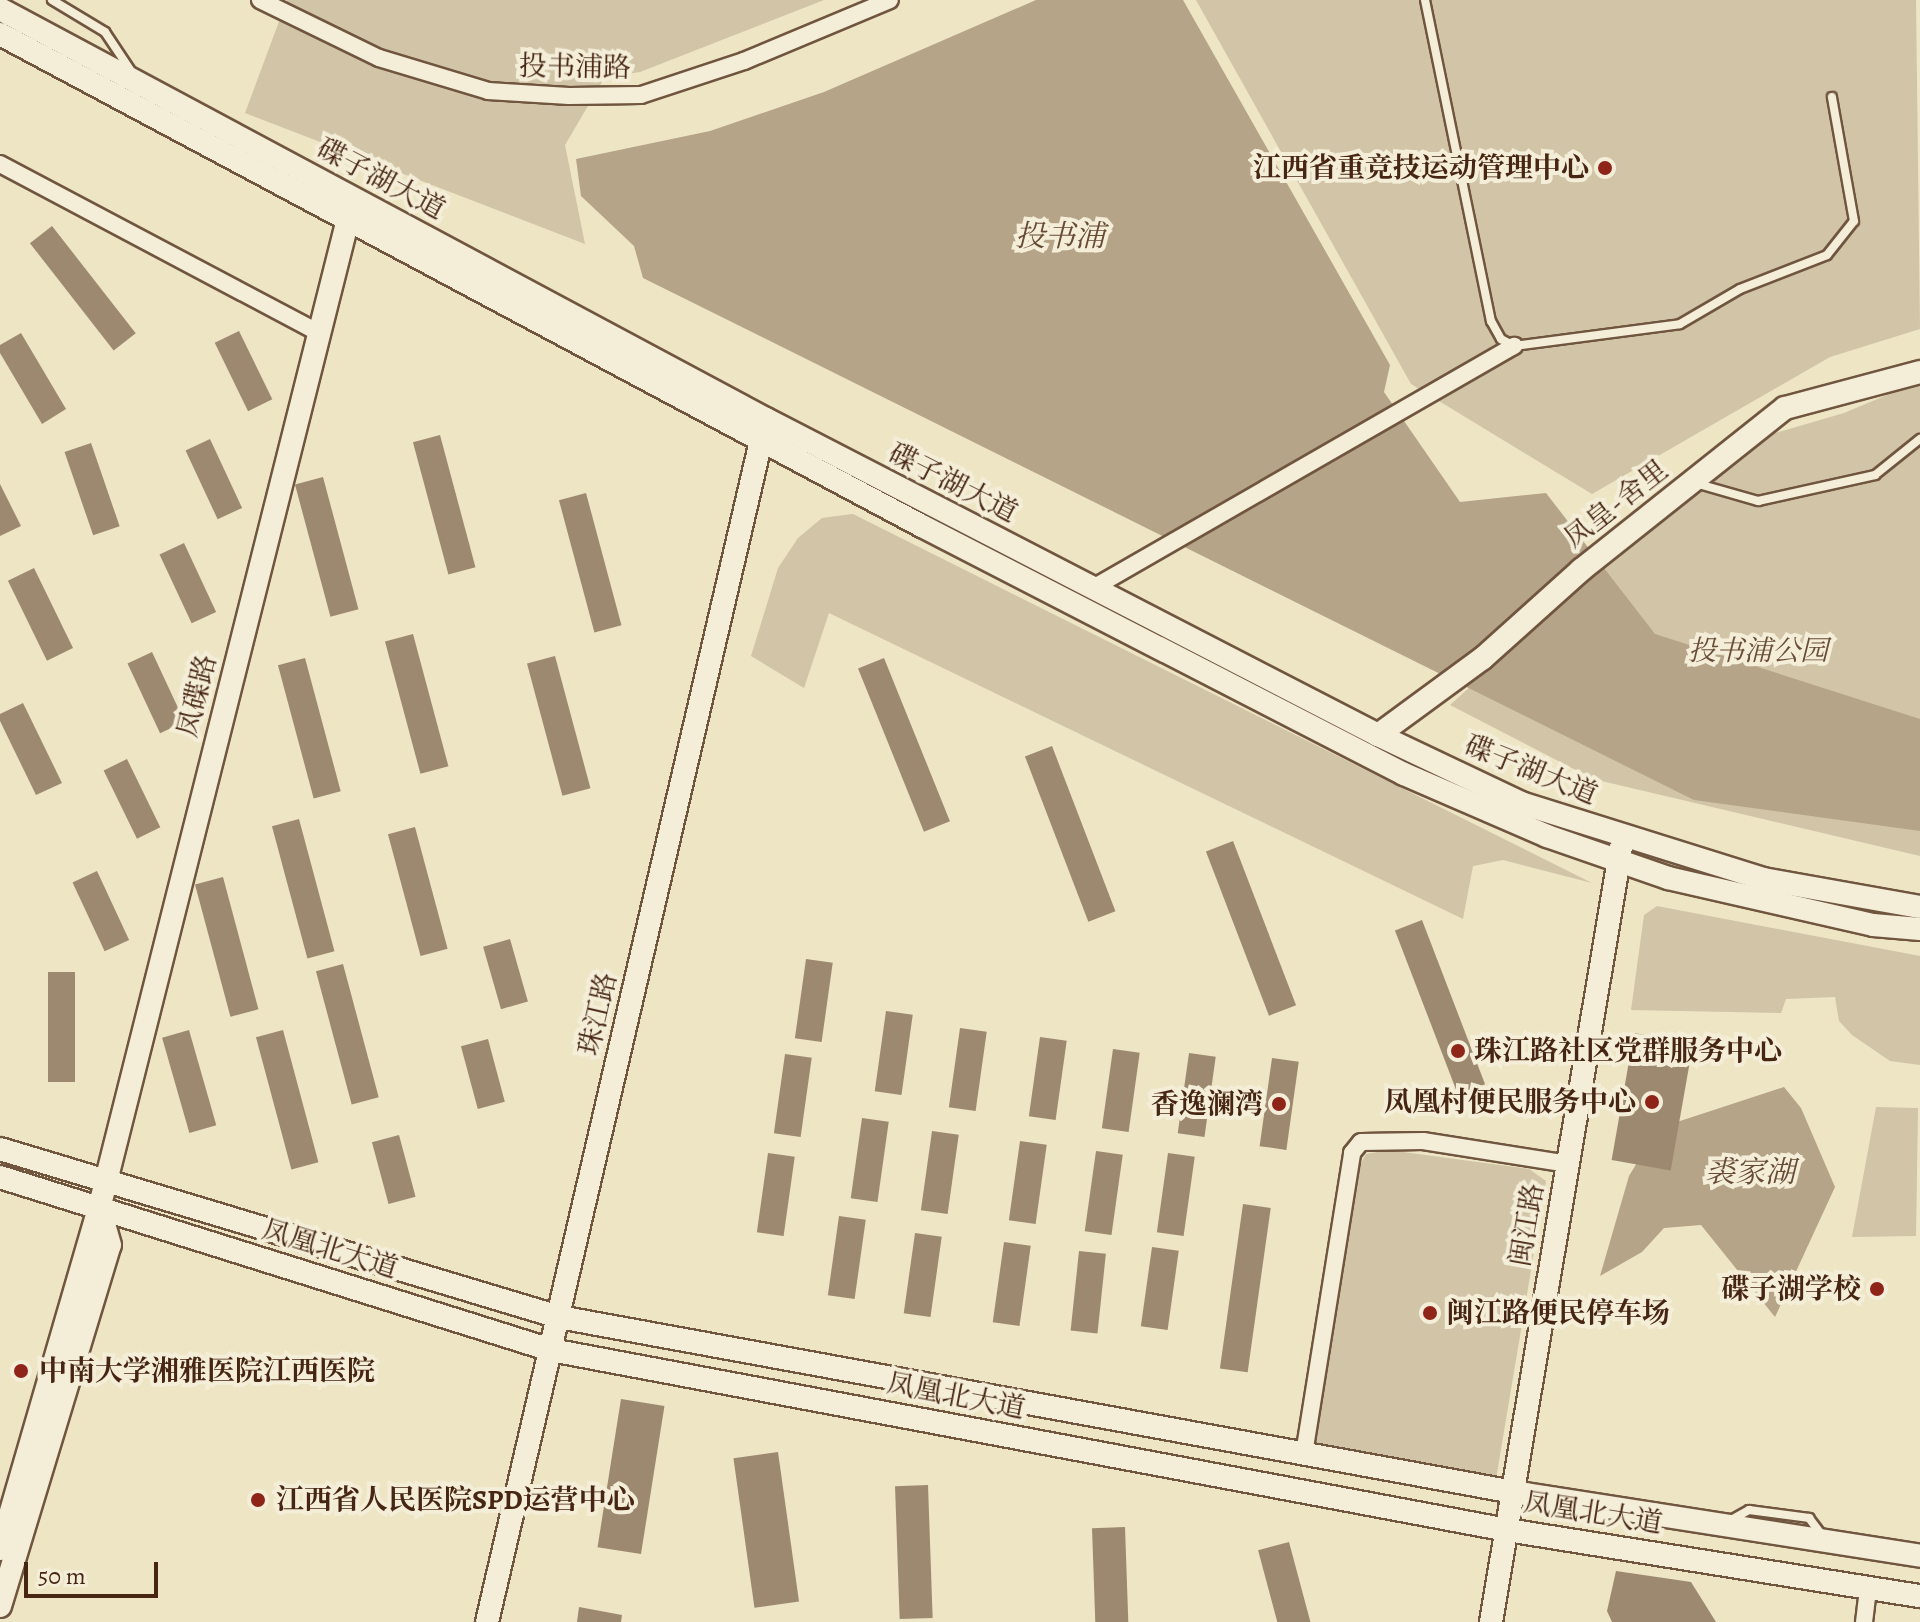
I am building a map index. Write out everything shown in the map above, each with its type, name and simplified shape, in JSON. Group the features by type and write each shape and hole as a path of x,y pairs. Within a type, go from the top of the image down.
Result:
{"main road":[{"name":"碟子湖大道","path":"0,9 141,85 350,208"},
{"name":"碟子湖大道","path":"0,34 350,208 1404,774 1547,836 1920,907"},
{"name":"凤碟路","path":"0,1549 99,1209 350,208"},
{"name":"凤皇-舍里","path":"1378,735 1483,658 1581,570 1785,408 1920,372"},
{"name":"碟子湖大道","path":"764,429 1093,588 1378,735 1621,850 1668,878 1873,925 1920,929"},
{"name":"珠江路","path":"487,1622 764,429"},
{"name":"闽江路","path":"1491,1622 1621,850"},
{"name":"凤凰北大道","path":"0,1149 559,1317 1513,1492 1920,1556"},
{"name":"凤凰北大道","path":"0,1177 551,1350 1507,1530 1920,1596"},
{"name":"凤碟路","path":"0,1606 110,1245 99,1209"}],"street":[{"name":"投书浦路","path":"260,0 379,58 488,91 569,96 641,95 744,61 890,0"},
{"path":"0,164 319,333"},
{"path":"1093,588 1514,346"},
{"path":"1304,1454 1352,1153 1361,1142 1423,1141 1568,1164"},
{"path":"1864,1622 1868,1588"}],"lane":[{"path":"52,0 105,32 141,85"},
{"path":"1425,0 1491,321 1501,339 1514,346 1680,324 1740,289 1827,255 1854,221 1832,97"},
{"path":"1692,482 1758,501 1875,475 1920,439"}],"green space":[{"path":"287,0 824,0 640,72 605,77 565,145 585,244 245,113"},
{"name":"江西省重竞技运动管理中心","path":"1196,0 1916,0 1920,329 1830,357 1592,494 1411,384"},
{"name":"投书浦公园","path":"1920,381 1920,856 1593,779 1450,705 1620,552 1775,433 1844,413"},
{"path":"852,514 1592,883 1503,860 1473,866 1463,919 829,613 804,688 751,656 778,568 798,538 822,518"},
{"path":"1657,906 1920,956 1920,1065 1890,1061 1852,1035 1839,1021 1835,997 1786,999 1781,1013 1631,1010 1644,915"},
{"path":"1876,1107 1918,1108 1916,1236 1852,1237"},
{"name":"闽江路便民停车场","path":"1388,1150 1529,1169 1546,1181 1496,1479 1314,1445 1360,1165 1366,1154"}],"water":[{"name":"投书浦","path":"1036,0 1183,0 1390,365 1384,392 1460,502 1546,493 1655,634 1920,719 1920,831 1694,800 643,278 634,246 581,196 576,159 710,131 824,92"},
{"name":"裘家湖","path":"1784,1087 1801,1108 1835,1187 1775,1317 1701,1225 1664,1228 1642,1252 1600,1276 1629,1176 1649,1143 1674,1123"}],"building":[{"path":"52,226 136,333 114,350 30,243"},
{"path":"239,331 272,399 248,411 215,343"},
{"path":"21,333 66,409 42,424 0,353 0,345"},
{"path":"440,435 475,567 448,575 413,442"},
{"path":"210,439 242,508 218,519 186,450"},
{"path":"91,443 120,526 93,535 65,452"},
{"path":"323,477 358,609 330,617 295,485"},
{"path":"0,484 21,526 0,536"},
{"path":"586,493 621,625 594,633 559,500"},
{"path":"184,543 216,612 192,623 160,554"},
{"path":"34,568 73,648 47,661 8,581"},
{"path":"413,634 448,766 420,774 385,642"},
{"path":"152,652 185,722 160,733 128,663"},
{"path":"555,656 590,788 562,796 527,664"},
{"path":"305,658 341,791 314,799 278,665"},
{"path":"884,658 950,821 924,832 858,668"},
{"path":"23,703 62,783 36,795 0,721 0,714"},
{"path":"1052,746 1115,911 1088,922 1025,756"},
{"path":"127,759 160,827 137,839 104,770"},
{"path":"299,819 334,951 307,959 272,826"},
{"path":"415,827 448,949 421,956 388,834"},
{"path":"1233,841 1296,1005 1269,1016 1206,851"},
{"path":"97,871 129,940 105,951 73,882"},
{"path":"223,877 258,1009 230,1017 195,885"},
{"path":"1422,920 1485,1084 1458,1095 1395,930"},
{"path":"510,939 528,1001 501,1009 483,947"},
{"path":"806,959 833,963 822,1042 795,1038"},
{"path":"343,964 379,1097 352,1105 316,971"},
{"path":"48,972 75,972 75,1082 48,1082"},
{"path":"886,1011 913,1015 901,1095 875,1091"},
{"path":"960,1028 987,1032 976,1111 949,1107"},
{"path":"189,1030 216,1125 189,1133 162,1038"},
{"path":"283,1030 318,1162 291,1170 256,1037"},
{"name":"凤凰村便民服务中心","path":"1634,1033 1693,1043 1671,1170 1612,1160"},
{"path":"1040,1037 1067,1041 1056,1120 1029,1116"},
{"path":"488,1039 505,1102 478,1109 461,1046"},
{"path":"1113,1049 1140,1053 1129,1132 1102,1128"},
{"path":"1189,1053 1216,1057 1204,1137 1178,1133"},
{"path":"785,1054 812,1058 801,1137 774,1133"},
{"name":"香逸澜湾","path":"1272,1058 1299,1062 1286,1150 1260,1146"},
{"path":"862,1118 889,1122 877,1202 851,1198"},
{"path":"932,1131 959,1135 948,1214 921,1210"},
{"path":"399,1135 416,1197 389,1204 372,1142"},
{"path":"1020,1141 1047,1145 1036,1224 1009,1220"},
{"path":"1096,1151 1123,1155 1111,1235 1085,1231"},
{"path":"768,1153 795,1157 784,1236 757,1232"},
{"path":"1168,1153 1195,1157 1184,1236 1157,1232"},
{"path":"1243,1204 1271,1208 1248,1372 1220,1368"},
{"path":"839,1216 866,1220 855,1299 828,1295"},
{"path":"915,1233 942,1237 930,1317 904,1313"},
{"path":"1004,1242 1031,1246 1019,1326 993,1322"},
{"path":"1152,1247 1179,1251 1168,1330 1141,1326"},
{"path":"1079,1251 1106,1254 1097,1333 1071,1331"},
{"path":"621,1399 664,1406 641,1554 598,1547"},
{"path":"778,1452 799,1602 754,1608 733,1458"},
{"path":"928,1485 933,1618 900,1619 895,1486"},
{"path":"1125,1527 1128,1622 1095,1622 1092,1528"},
{"path":"1289,1542 1310,1622 1277,1622 1258,1550"},
{"path":"1616,1571 1691,1582 1716,1622 1612,1622 1607,1611"},
{"path":"579,1607 622,1615 621,1622 577,1622"}],"place":[{"name":"江西省重竞技运动管理中心","path":"1605,168"},
{"name":"珠江路社区党群服务中心","path":"1458,1051"},
{"name":"凤凰村便民服务中心","path":"1652,1102"},
{"name":"香逸澜湾","path":"1279,1104"},
{"name":"碟子湖学校","path":"1877,1289"},
{"name":"闽江路便民停车场","path":"1430,1313"},
{"name":"中南大学湘雅医院江西医院","path":"21,1371"},
{"name":"江西省人民医院SPD运营中心","path":"258,1500"}]}
